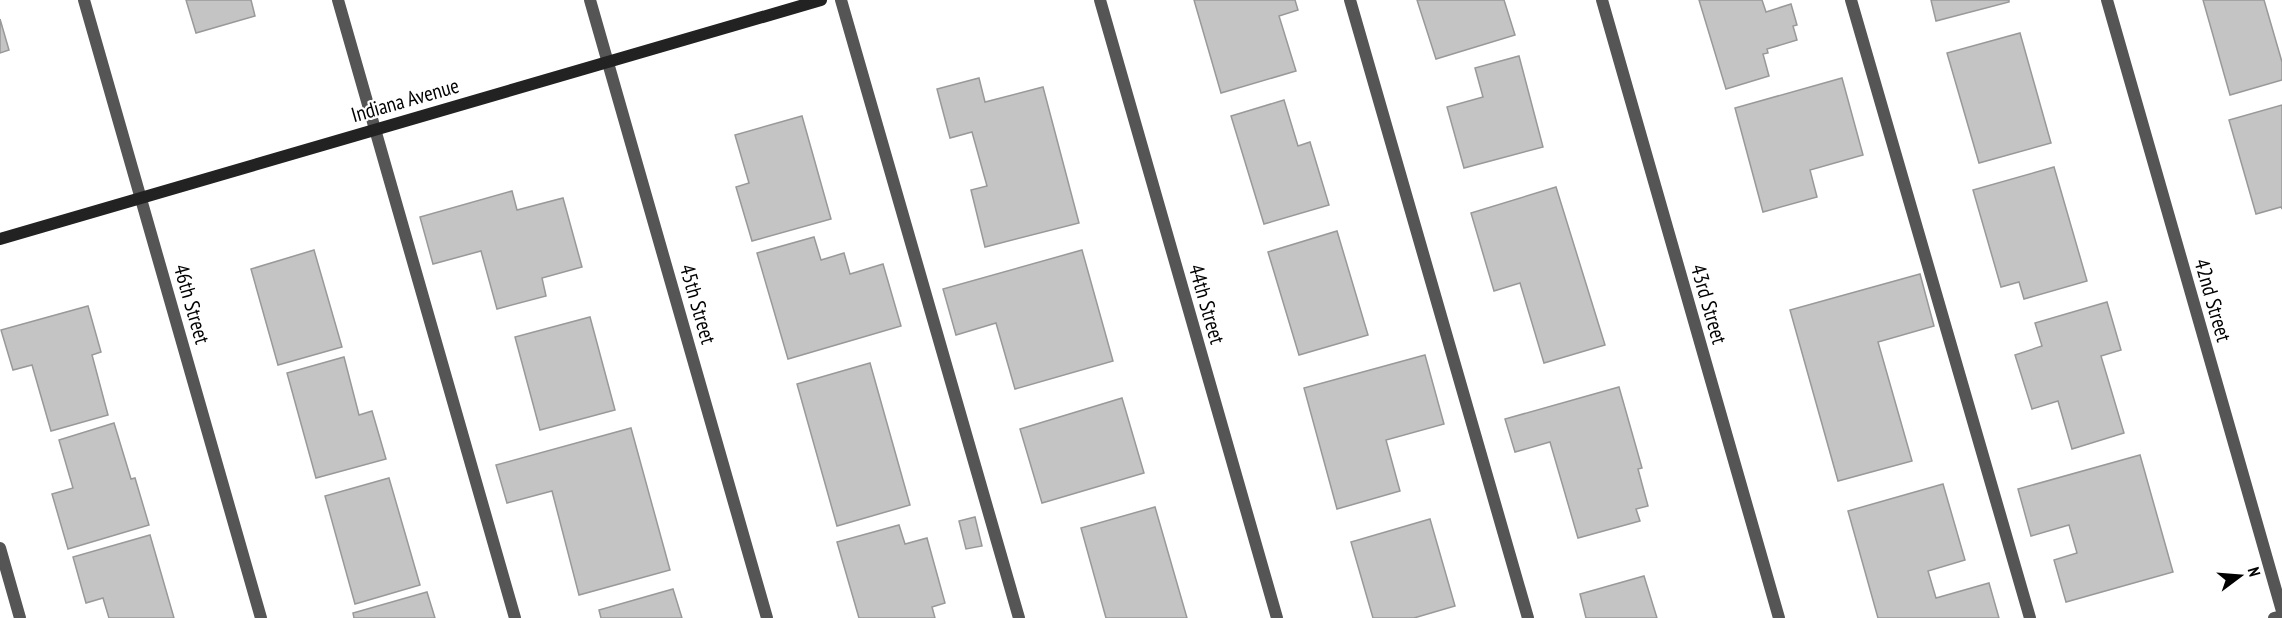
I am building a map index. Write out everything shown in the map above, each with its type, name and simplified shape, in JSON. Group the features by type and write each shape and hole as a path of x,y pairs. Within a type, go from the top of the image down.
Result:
{"main road":[{"name":"Indiana Avenue","path":"0,239 820,0"}],"street":[{"name":"46th Street","path":"84,0 261,618"},
{"path":"338,0 515,618"},
{"name":"45th Street","path":"590,0 767,618"},
{"path":"841,0 1018,618"},
{"name":"44th Street","path":"1100,0 1277,618"},
{"path":"1350,0 1528,618"},
{"name":"43rd Street","path":"1602,0 1779,618"},
{"path":"1851,0 2030,618"},
{"name":"42nd Street","path":"2107,0 2282,613"},
{"path":"0,548 20,618"},
{"path":"2274,618 2282,613"}],"building":[{"path":"186,0 251,0 255,16 196,33"},
{"path":"1194,0 1295,0 1298,10 1279,16 1296,71 1221,93"},
{"path":"1417,0 1504,0 1515,35 1436,59"},
{"path":"1699,0 1762,0 1766,12 1791,4 1797,25 1793,26 1797,40 1767,49 1768,53 1763,54 1769,76 1726,89"},
{"path":"1931,0 2009,0 2009,2 1936,21"},
{"path":"2203,0 2264,0 2282,62 2282,80 2230,95"},
{"path":"0,19 9,50 0,53"},
{"path":"2020,33 2051,143 1979,163 1947,53"},
{"path":"1519,56 1543,147 1464,168 1447,107 1483,97 1475,68"},
{"path":"979,78 985,102 1043,87 1079,223 985,247 971,190 987,186 972,132 950,138 937,89"},
{"path":"1842,78 1863,155 1810,170 1817,197 1763,212 1735,108"},
{"path":"1284,100 1298,146 1310,142 1329,205 1264,224 1231,116"},
{"path":"2282,105 2282,209 2281,207 2256,214 2229,120"},
{"path":"802,116 831,219 752,241 736,187 749,183 735,135"},
{"path":"2054,167 2087,281 2024,299 2019,282 2001,287 1973,190"},
{"path":"1556,187 1605,345 1544,363 1520,283 1494,291 1471,213"},
{"path":"512,191 517,210 563,198 582,267 542,278 546,296 497,309 481,251 433,264 420,217"},
{"path":"1337,231 1368,335 1299,355 1268,252"},
{"path":"814,237 821,260 844,253 850,274 883,264 901,326 788,359 757,253"},
{"path":"314,250 342,347 278,365 251,269"},
{"path":"1082,250 1113,361 1015,389 996,323 956,335 943,289"},
{"path":"1920,274 1934,326 1878,342 1912,461 1838,481 1790,310"},
{"path":"2107,302 2121,350 2101,356 2124,433 2072,449 2058,401 2032,409 2015,355 2042,346 2035,323"},
{"path":"88,306 101,352 92,355 108,415 51,431 32,365 13,370 1,330"},
{"path":"590,317 615,410 540,430 515,337"},
{"path":"1425,355 1444,424 1386,440 1400,491 1337,509 1304,388"},
{"path":"344,357 359,415 372,411 386,459 316,478 287,373"},
{"path":"870,363 910,505 837,526 797,384"},
{"path":"1619,387 1642,468 1638,469 1648,506 1636,509 1640,521 1578,538 1550,442 1515,452 1505,419"},
{"path":"1122,398 1144,473 1042,503 1020,429"},
{"path":"114,423 131,479 135,478 149,525 68,549 52,494 73,488 59,440"},
{"path":"631,428 670,570 579,595 552,491 507,503 496,465"},
{"path":"2140,455 2173,572 2066,602 2054,560 2077,553 2069,525 2031,536 2018,489"},
{"path":"389,478 420,585 355,604 325,496"},
{"path":"1943,484 1965,560 1928,571 1936,598 1989,583 1999,618 1878,618 1848,511"},
{"path":"1155,507 1187,618 1106,618 1081,528"},
{"path":"975,517 982,546 966,549 959,521"},
{"path":"1430,519 1455,606 1414,618 1373,618 1351,542"},
{"path":"899,525 905,544 927,538 945,603 932,607 935,618 859,618 837,542"},
{"path":"150,535 174,618 109,618 103,598 86,603 73,557"},
{"path":"1644,576 1657,618 1586,618 1580,594"},
{"path":"673,589 682,618 601,618 599,610"},
{"path":"427,592 435,618 354,618 353,613"}]}
